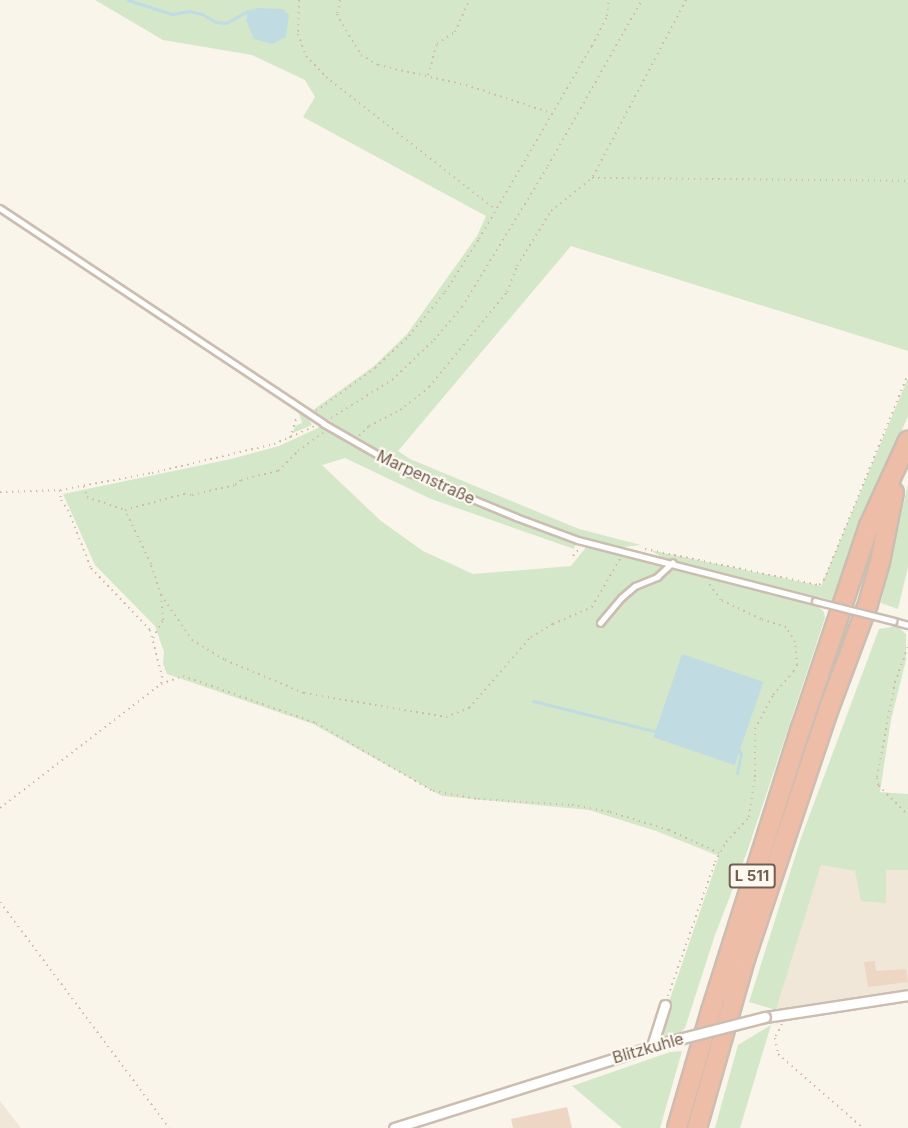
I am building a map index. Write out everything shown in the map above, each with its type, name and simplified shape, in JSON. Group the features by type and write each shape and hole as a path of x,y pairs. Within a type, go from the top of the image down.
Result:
{"highway":[{"name":"L 511","path":"677,1128 711,1011 797,739 869,526 908,443"},
{"name":"L 511","path":"697,1128 754,934 828,711 868,604 880,562 889,507 908,443"}],"street":[{"name":"Blitzkuhle","path":"393,1128 667,1042 790,1012 908,995"},
{"path":"652,1046 665,1005"}],"lane":[{"name":"Marpenstraße","path":"0,208 323,423 410,473 516,517 584,541 908,625"},
{"path":"600,623 621,598 635,586 657,577 672,563"}],"path":[{"path":"299,0 298,34 306,56 326,77 495,209"},
{"path":"340,0 337,14 361,55 378,65 428,75 551,113"},
{"path":"428,75 437,44 455,32 469,0"},
{"path":"311,414 375,368 409,336 445,292 533,150 551,113 592,46 607,16 609,0"},
{"path":"0,492 84,486 241,453 290,438 323,423 392,380 434,340 462,307 548,166 642,0"},
{"path":"351,440 400,410 429,387 507,292 517,266 551,211 592,178 686,0"},
{"path":"592,178 908,181"},
{"path":"647,548 819,585 824,580 908,374"},
{"path":"290,438 297,416"},
{"path":"84,486 87,497 125,510 184,494 192,495 235,485 241,480 278,471 298,451 330,427"},
{"path":"60,489 61,500 68,510 91,568 138,616 153,638 162,676 161,684"},
{"path":"125,510 151,564 161,595 162,620 153,638"},
{"path":"573,556 584,541"},
{"path":"161,595 192,640 225,660 294,689 315,695 446,717 469,708 531,637 552,624 592,607 624,552"},
{"path":"665,1005 719,853 749,817 755,777 755,729 773,695 794,671 797,657 792,634 786,627 761,620 721,600 701,572"},
{"path":"905,812 878,786 877,777 895,682 908,647"},
{"path":"0,808 161,684 183,676 316,723 417,782 446,795 572,805 610,812 669,830 719,853"},
{"path":"0,902 169,1128"},
{"path":"790,1012 775,1038 778,1054 863,1128"}],"shaded area":[{"path":"821,864 855,871 886,903 886,870 908,870 908,1000 773,1020"},
{"path":"0,1101 21,1128 0,1128"}],"green space":[{"path":"95,0 908,0 908,351 571,246 398,451 410,459 579,529 641,545 623,547 568,534 421,474 382,455 313,410 374,366 407,334 477,236 486,216 303,117 315,97 305,80 252,55 163,40"},
{"path":"908,378 908,416 869,506 835,601 663,558 650,550 821,586"},
{"path":"297,407 307,414 312,425 293,433 295,426 302,423"},
{"path":"320,427 413,477 576,542 574,549 431,499 345,458 322,465 381,521 423,551 473,574 571,566 587,546 819,607 824,612 825,618 747,852 715,935 685,1028 680,1033 666,1038 658,1034 719,856 656,831 589,810 442,796 313,724 167,674 163,664 164,652 155,626 95,565 63,494 231,459 279,446"},
{"path":"908,484 908,567 898,609 881,603"},
{"path":"897,626 906,634 906,660 891,720 880,792 908,794 908,870 886,870 886,903 861,901 855,871 821,865 776,1010 749,1002 801,838 879,629"},
{"path":"771,1025 740,1128 715,1128 738,1045"},
{"path":"682,1051 660,1128 622,1128 572,1086 670,1052"}],"water":[{"path":"257,8 283,9 289,15 286,37 272,44 254,39 246,20 248,11"},
{"path":"682,654 763,682 735,765 653,737"}],"building":[{"path":"875,961 876,971 906,969 908,982 868,987 864,962"},
{"path":"567,1107 572,1128 513,1128 511,1119"}],"waterway":[{"path":"128,0 172,14 189,11 202,14 216,22 226,23 248,11"},
{"path":"533,701 658,732"},
{"path":"737,773 741,754 738,749"}]}
